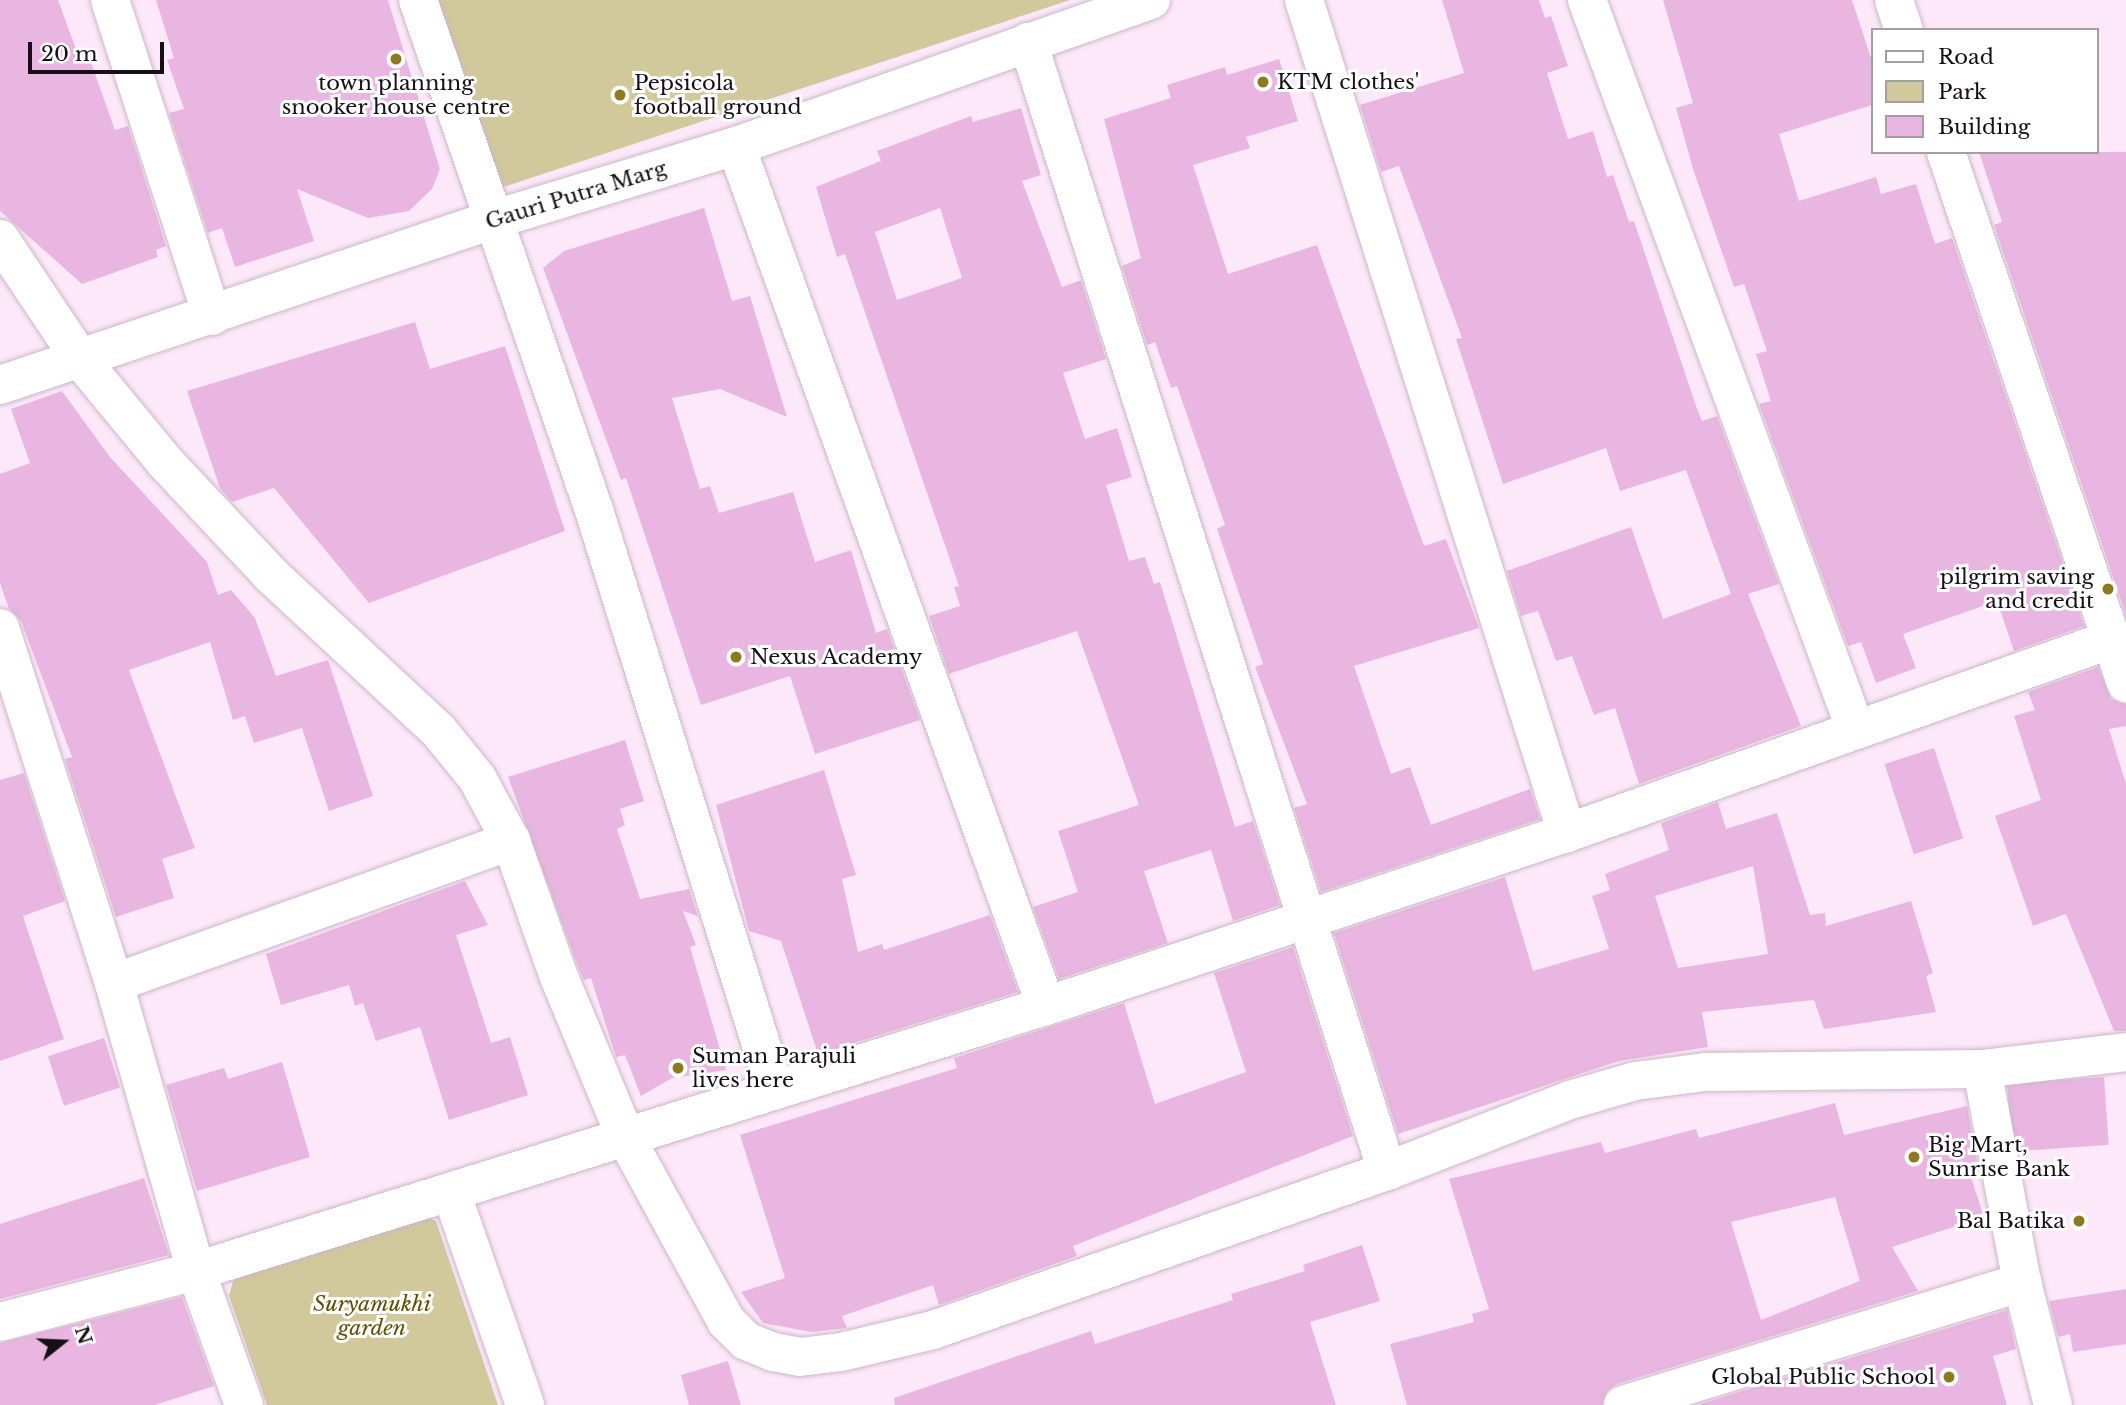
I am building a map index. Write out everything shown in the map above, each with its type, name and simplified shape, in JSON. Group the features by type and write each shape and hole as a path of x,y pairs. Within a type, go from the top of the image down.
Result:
{"street":[{"path":"110,0 212,316"},
{"path":"418,0 594,510 775,1089"},
{"name":"Gauri Putra Marg","path":"0,385 492,220 736,146 1151,0"},
{"path":"1304,0 1567,832"},
{"path":"1587,0 1856,728"},
{"path":"1894,0 1903,28"},
{"path":"1028,42 1387,1171"},
{"path":"736,146 1046,1006"},
{"path":"1947,154 2126,683"},
{"path":"0,239 81,360 165,462 270,574 438,730 477,778 511,841 559,977 626,1138 726,1321 746,1340 800,1357 933,1330 1387,1171 1570,1100 1635,1082 1705,1072 1982,1069 2126,1052"},
{"path":"0,628 114,983 196,1271 244,1405"},
{"path":"0,1322 196,1271 1046,1006 1567,832 2112,639"},
{"path":"114,983 511,841"},
{"path":"1982,1069 2022,1282 2053,1405"},
{"path":"451,1192 525,1405"},
{"path":"1623,1405 2022,1282"}],"green space":[{"name":"Pepsicola football ground","path":"429,0 1070,0 491,191"},
{"name":"Suryamukhi garden","path":"413,1211 436,1221 498,1405 267,1405 229,1296 237,1267"}],"building":[{"path":"0,0 58,0 81,63 90,60 115,130 128,126 166,246 156,250 158,257 82,284 0,211"},
{"path":"156,0 388,0 440,169 432,189 409,211 368,218 297,189 314,241 235,267 222,228 208,233 169,113 184,109 167,60 174,58"},
{"path":"1442,0 1539,0 1545,18 1551,16 1568,66 1547,73 1568,139 1593,131 1607,177 1613,175 1629,222 1634,221 1702,421 1717,416 1779,584 1748,594 1801,726 1639,784 1615,708 1594,715 1572,656 1556,661 1538,611 1521,616 1507,571 1631,527 1663,619 1731,594 1686,470 1620,491 1606,448 1503,484 1456,339 1462,338 1399,166 1381,172 1360,105 1464,73"},
{"path":"1663,0 1852,0 1870,55 1870,106 1779,134 1799,201 1876,177 1881,194 1916,184 1935,244 1952,238 2084,626 2014,651 1997,601 1903,634 1916,668 1876,683 1861,642 1848,646 1759,404 1771,401 1756,354 1767,351 1744,284 1734,287 1693,169 1676,108 1693,103"},
{"path":"1279,59 1298,121 1246,137 1250,148 1193,165 1228,274 1317,245 1424,546 1446,539 1479,628 1354,666 1391,774 1410,767 1431,825 1530,789 1540,819 1321,892 1294,808 1307,804 1255,667 1263,664 1217,529 1225,525 1177,386 1171,388 1155,342 1147,345 1122,266 1141,258 1104,119 1171,98 1167,85 1225,67 1227,75"},
{"path":"1021,108 1041,175 1022,181 1062,287 1081,280 1106,359 1063,373 1085,439 1117,428 1132,477 1106,485 1129,561 1145,557 1154,584 1160,582 1235,827 1253,821 1280,905 1233,921 1211,850 1144,871 1168,943 1059,979 1033,907 1078,892 1058,831 1139,805 1077,631 949,674 929,616 960,606 954,587 959,586 845,254 837,257 816,187 881,161 877,151 971,116 973,122","holes":["940,208 962,278 897,300 875,232"]},
{"path":"2126,152 2126,615 1994,225 2002,222 1980,154"},
{"path":"704,208 732,301 750,296 787,417 720,389 672,398 700,489 710,486 719,513 793,492 815,562 851,550 876,633 887,629 920,720 815,754 790,676 701,705 626,478 621,480 543,268 564,251"},
{"path":"415,322 430,369 505,346 565,531 369,603 274,488 232,502 220,488 187,391"},
{"path":"62,391 110,457 207,562 218,595 231,590 255,618 276,676 328,660 373,796 329,811 302,728 254,743 245,716 233,720 210,642 129,670 195,848 162,859 174,898 116,917 65,759 72,757 21,621 9,609 0,583 0,474 30,463 11,409"},
{"path":"2098,667 2111,699 2126,704 2126,726 2109,729 2126,784 2126,1031 2114,1031 2066,914 2033,926 1995,816 2041,800 2014,716 2035,710 2028,692"},
{"path":"625,740 644,801 620,809 625,825 617,829 640,899 689,889 698,916 683,911 696,945 690,947 726,1070 672,1078 641,1096 625,1055 616,1057 591,978 584,980 579,969 508,777"},
{"path":"1934,748 1963,838 1914,854 1885,764"},
{"path":"824,770 856,875 842,879 858,952 882,944 884,950 990,915 1018,992 818,1054 781,941 749,931 716,805"},
{"path":"24,773 65,901 23,916 64,1039 0,1061 0,780"},
{"path":"1718,802 1726,829 1777,813 1810,915 1825,913 1826,926 1911,901 1933,973 1926,976 1936,1012 1824,1029 1814,1000 1702,1012 1708,1047 1619,1061 1398,1134 1334,933 1505,877 1533,971 1609,949 1592,896 1610,890 1605,874 1669,850 1661,823","holes":["1753,866 1768,954 1678,968 1655,896"]},
{"path":"465,881 488,925 456,935 491,1043 510,1037 528,1095 449,1120 420,1027 376,1041 363,1003 355,1006 349,985 281,1005 266,954"},
{"path":"1293,947 1353,1136 1073,1246 1077,1256 939,1305 933,1285 842,1316 847,1328 811,1332 763,1323 741,1292 785,1278 740,1135 957,1068 954,1058 1124,1003 1155,1104 1246,1072 1214,973"},
{"path":"104,1038 120,1087 64,1106 48,1056"},
{"path":"282,1062 310,1157 197,1191 166,1085 224,1068 228,1079"},
{"path":"2104,1077 2109,1145 2012,1152 2007,1084"},
{"path":"1835,1103 1844,1135 1967,1106 1978,1166 1968,1168 1984,1217 1892,1247 1918,1291 1617,1384 1607,1391 1602,1405 1407,1405 1390,1344 1474,1322 1472,1314 1489,1309 1449,1179 1601,1142 1605,1153 1696,1129 1699,1138","holes":["1835,1197 1860,1281 1761,1320 1731,1222"]},
{"path":"144,1178 169,1255 0,1299 0,1224"},
{"path":"1362,1245 1380,1301 1310,1322 1336,1405 895,1405 894,1398 1091,1331 1095,1344 1233,1300 1231,1294 1305,1271 1303,1265"},
{"path":"2126,1289 2126,1344 2073,1352 2070,1334 2058,1337 2049,1301"},
{"path":"182,1297 214,1386 155,1405 0,1405 0,1343"},
{"name":"Global Public School","path":"2007,1310 2016,1349 1993,1356 2007,1405 1697,1405"},
{"path":"728,1361 741,1405 689,1405 681,1375"}],"place":[{"name":"town planning snooker house centre","path":"396,59"},
{"name":"KTM clothes'","path":"1263,82"},
{"name":"Pepsicola football ground","path":"620,95"},
{"name":"pilgrim saving and credit","path":"2108,589"},
{"name":"Nexus Academy","path":"736,657"},
{"name":"Suman Parajuli lives here","path":"678,1068"},
{"name":"Big Mart, Sunrise Bank","path":"1914,1157"},
{"name":"Bal Batika","path":"2079,1221"},
{"name":"Global Public School","path":"1949,1377"}]}
